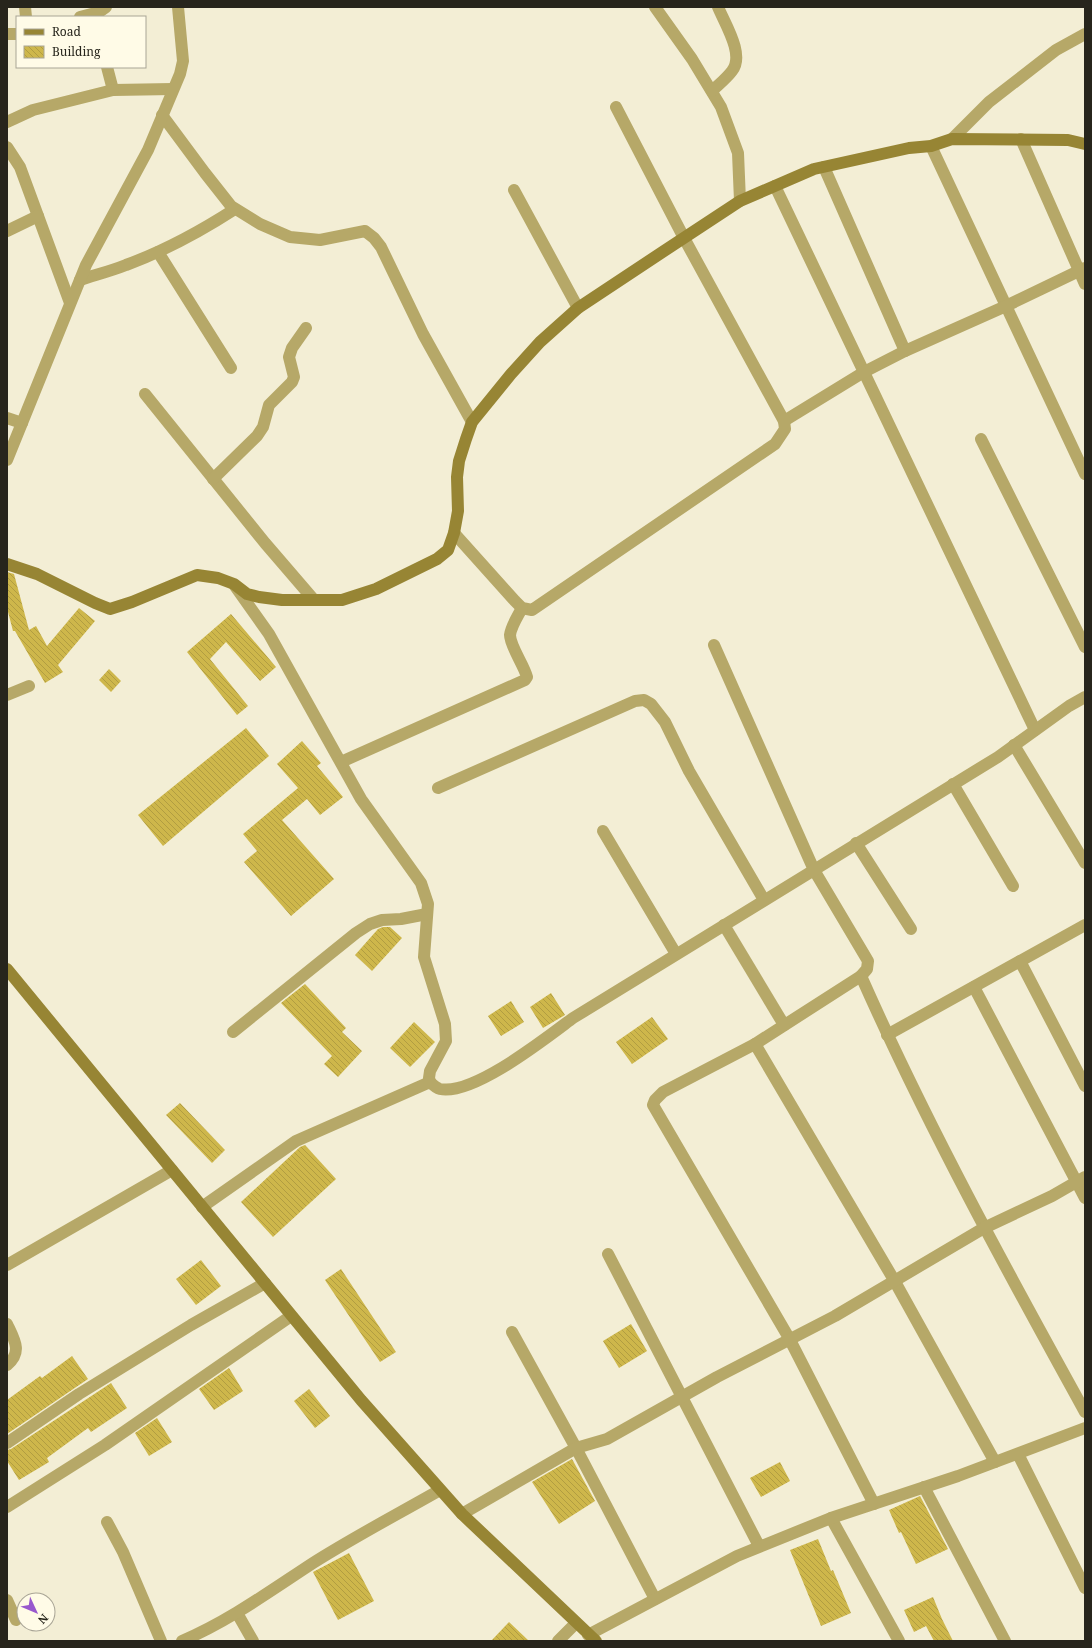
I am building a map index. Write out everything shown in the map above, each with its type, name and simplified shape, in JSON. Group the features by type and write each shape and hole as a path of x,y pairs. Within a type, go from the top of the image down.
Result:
{"main road":[{"path":"7,564 37,574 110,609 132,602 197,576 218,578 234,584 247,594 259,598 282,600 342,600 376,589 437,559 448,550 454,533 458,511 457,477 459,460 472,422 511,374 540,342 578,308 740,201 814,169 909,148 931,146 952,139 1068,140 1085,144"},
{"path":"7,969 361,1400 462,1514 592,1638"}],"street":[{"path":"7,460 86,265 148,150 180,74 183,61 178,7"},
{"path":"655,7 692,59 721,107 738,153 740,201"},
{"path":"712,91 733,70 737,60 736,50 718,7"},
{"path":"84,16 101,11"},
{"path":"952,139 995,97 1056,50 1085,34"},
{"path":"107,68 113,90"},
{"path":"7,122 34,110 113,90 173,89"},
{"path":"454,533 522,608 532,610 774,444 785,429 784,421 684,238 616,106"},
{"path":"162,115 205,173 235,209 260,224 290,237 320,240 365,231 374,238 381,247 423,334 472,422"},
{"path":"1021,139 1082,269 1085,284"},
{"path":"931,146 1085,474"},
{"path":"7,147 20,167 70,304"},
{"path":"824,167 905,351"},
{"path":"775,186 1035,730"},
{"path":"514,190 578,308"},
{"path":"80,280 126,265 158,252 207,227 235,209"},
{"path":"7,231 38,216"},
{"path":"158,252 231,368"},
{"path":"784,421 864,372 905,351 1006,306 1082,269"},
{"path":"214,479 257,436 263,427 269,405 292,382 294,377 289,357 292,348 306,328"},
{"path":"145,394 314,600"},
{"path":"7,418 22,423"},
{"path":"981,439 1085,647"},
{"path":"234,584 269,634 361,799 421,883 428,904 424,957 445,1024 446,1041 430,1071 429,1078 430,1082 438,1089 447,1090 477,1082 516,1060 573,1018 998,757 1069,706 1085,697"},
{"path":"341,762 525,680 527,676 525,670 510,635 513,625 522,608"},
{"path":"714,645 814,870 868,961 867,968 860,976 755,1044 663,1092 655,1100 653,1105 789,1338 874,1504"},
{"path":"7,694 29,686"},
{"path":"438,788 635,701 644,700 651,704 665,722 689,771 764,900"},
{"path":"1014,745 1085,863"},
{"path":"953,784 1013,886"},
{"path":"603,831 676,954"},
{"path":"856,843 911,929"},
{"path":"232,1032 356,933 370,924 382,920 401,919 427,914"},
{"path":"724,925 784,1025"},
{"path":"887,1035 1085,925"},
{"path":"1020,962 1085,1086"},
{"path":"860,976 887,1035 984,1228 1085,1412"},
{"path":"974,987 1080,1179 1085,1198"},
{"path":"755,1044 894,1280 995,1462"},
{"path":"202,1207 296,1141 430,1082"},
{"path":"7,1265 172,1170"},
{"path":"462,1514 576,1448 607,1440 683,1396 789,1338 835,1316 984,1228 1052,1196 1080,1179"},
{"path":"608,1254 760,1546"},
{"path":"7,1444 79,1394 191,1325 265,1283"},
{"path":"7,1507 105,1445 291,1316"},
{"path":"7,1324 17,1349 16,1356 7,1364"},
{"path":"512,1332 576,1448 655,1599"},
{"path":"592,1638 655,1599 737,1556 760,1546 831,1518 1018,1454 1085,1428"},
{"path":"1018,1454 1085,1588"},
{"path":"924,1487 1005,1641"},
{"path":"182,1641 205,1631 315,1562 440,1490"},
{"path":"831,1518 899,1641"},
{"path":"107,1522 123,1552 161,1641"},
{"path":"7,1600 16,1620"},
{"path":"237,1612 253,1641"},
{"path":"558,1641 576,1623"}],"building":[{"path":"7,572 14,574 29,630 36,626 47,646 79,608 95,621 58,665 63,672 45,683 15,631 13,631 7,608"},
{"path":"231,614 276,667 260,681 226,642 210,659 248,706 237,715 187,652"},
{"path":"109,669 121,681 111,692 99,680"},
{"path":"246,728 269,756 163,846 138,815"},
{"path":"302,741 321,763 317,766 343,797 320,815 307,799 282,820 334,879 291,916 244,862 257,851 243,834 298,788 277,764"},
{"path":"390,927 402,938 372,971 355,955 378,929"},
{"path":"305,984 346,1028 342,1032 362,1051 338,1077 324,1064 332,1056 281,1003"},
{"path":"551,993 565,1015 543,1028 530,1007"},
{"path":"511,1001 524,1022 501,1036 488,1016"},
{"path":"652,1017 668,1039 632,1064 616,1042"},
{"path":"414,1022 435,1042 410,1067 390,1048"},
{"path":"180,1103 225,1150 212,1163 166,1115"},
{"path":"305,1145 336,1179 273,1237 241,1202 300,1147"},
{"path":"201,1260 221,1286 196,1305 176,1279"},
{"path":"341,1269 396,1352 380,1362 325,1280"},
{"path":"631,1324 647,1351 619,1368 603,1341"},
{"path":"72,1356 88,1379 7,1434 7,1400 40,1376 42,1378"},
{"path":"229,1368 243,1391 214,1410 199,1389"},
{"path":"111,1383 127,1408 91,1432 88,1428 47,1458 49,1462 19,1480 7,1461 7,1450 11,1449"},
{"path":"309,1389 330,1416 315,1428 294,1401"},
{"path":"157,1418 172,1442 149,1456 135,1433"},
{"path":"572,1459 595,1501 559,1524 532,1482"},
{"path":"780,1462 790,1481 761,1497 750,1478"},
{"path":"920,1496 948,1549 916,1564 901,1532 899,1533 889,1510"},
{"path":"818,1539 851,1613 821,1626 790,1550"},
{"path":"349,1553 374,1601 338,1620 313,1572"},
{"path":"933,1597 953,1641 934,1641 926,1626 914,1632 904,1610"},
{"path":"509,1622 529,1641 491,1641"}]}
